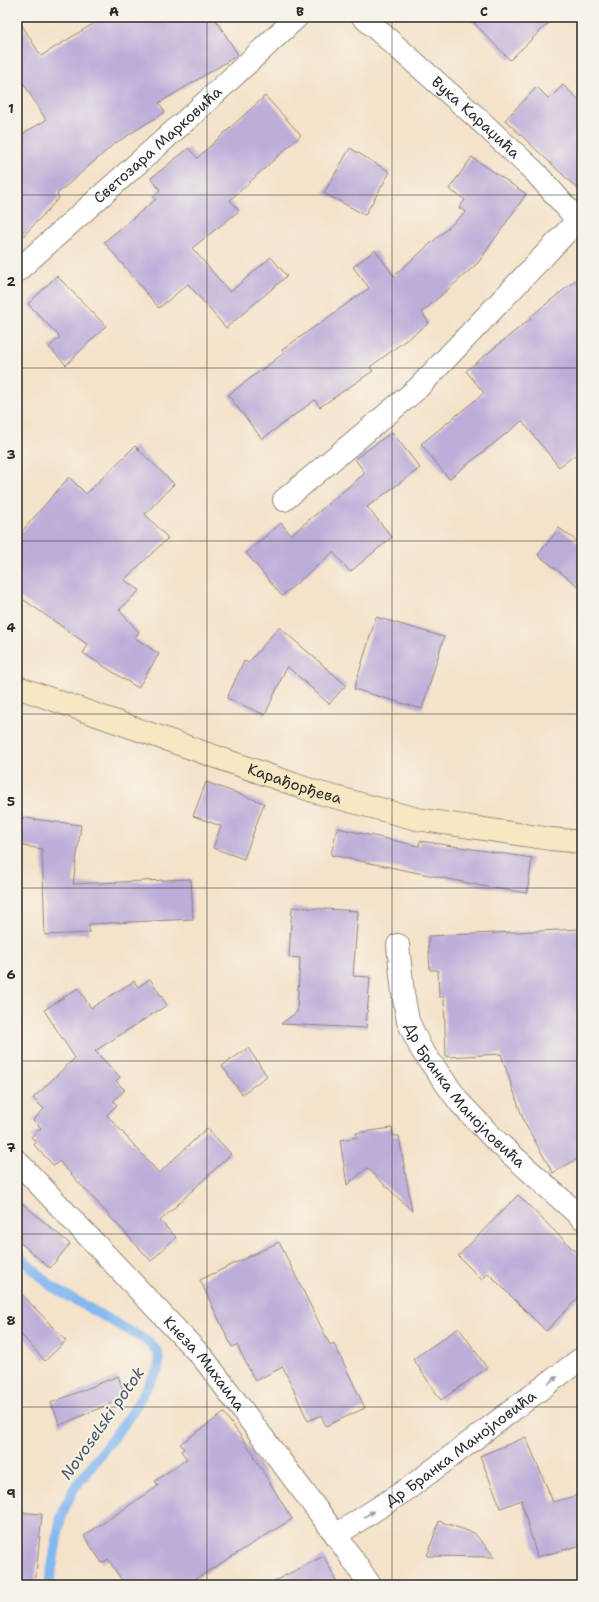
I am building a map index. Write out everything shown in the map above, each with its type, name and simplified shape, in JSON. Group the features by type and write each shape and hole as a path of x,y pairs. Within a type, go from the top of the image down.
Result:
{"main road":[{"name":"Карађорђева","path":"17,687 316,792 417,819 551,839 582,842"}],"street":[{"name":"Светозара Марковића","path":"17,271 194,113 297,17"},
{"name":"Вука Караџића","path":"363,17 475,116 535,172 580,223"},
{"path":"284,500 418,389 580,223"},
{"name":"Др Бранка Манојловића","path":"398,945 402,993 408,1021 424,1054 460,1103 493,1138 582,1218"},
{"name":"Кнеза Михаила","path":"17,1161 204,1359 336,1535 370,1585"},
{"name":"Др Бранка Манојловића","path":"336,1535 408,1488 582,1358"}],"building":[{"path":"17,17 41,56 104,17 214,17 238,55 159,103 165,112 114,144 57,194 59,198 17,243 17,137 46,120 17,73"},
{"path":"468,17 555,17 510,60"},
{"path":"563,85 582,103 582,193 505,120 537,87 549,99"},
{"path":"265,96 301,135 230,200 239,211 192,248 230,292 271,257 287,276 226,328 188,284 159,308 104,242 156,199 153,196 160,190 151,178 189,148 197,158"},
{"path":"350,148 390,172 365,215 324,193"},
{"path":"472,157 526,194 478,263 422,312 429,323 370,367 373,371 320,407 315,400 262,439 228,395 284,353 282,350 369,288 353,267 375,250 394,276 466,212 459,208 465,200 449,189"},
{"path":"582,275 582,450 559,467 522,421 449,479 421,444 484,393 466,371"},
{"path":"57,276 106,326 66,365 49,347 60,337 28,304"},
{"path":"392,432 420,468 367,507 392,537 350,572 333,552 282,596 246,553 281,523 291,535 365,473 355,459"},
{"path":"135,446 174,484 145,514 168,538 124,580 140,590 119,610 139,632 135,638 159,654 138,688 83,653 88,645 17,595 17,537 69,477 86,494"},
{"path":"559,528 582,545 582,589 538,555"},
{"path":"376,617 444,637 422,709 354,689"},
{"path":"279,627 346,685 329,704 287,666 265,715 227,698 244,661 248,663"},
{"path":"206,782 264,803 244,859 213,848 221,826 193,816"},
{"path":"17,817 81,825 73,884 191,879 193,919 89,924 89,933 45,935 42,849 17,845"},
{"path":"337,828 419,846 420,841 532,858 527,893 492,888 331,855"},
{"path":"292,907 358,911 353,976 370,977 366,1028 281,1024 297,1012 300,958 289,957"},
{"path":"582,929 582,1156 553,1173 524,1122 501,1054 446,1057 444,997 439,997 438,970 430,970 428,936"},
{"path":"150,979 167,1005 95,1051 120,1077 116,1081 125,1090 113,1101 117,1105 107,1115 159,1173 207,1128 231,1154 160,1221 176,1237 151,1261 59,1161 54,1166 34,1145 36,1142 31,1137 41,1128 33,1120 44,1109 33,1098 75,1058 44,1010 78,988 91,1008 134,981 138,987"},
{"path":"248,1048 267,1076 242,1094 222,1066"},
{"path":"392,1128 393,1136 399,1136 412,1211 367,1168 347,1185 340,1140 357,1137 356,1133"},
{"path":"518,1195 582,1258 582,1294 546,1331 488,1273 482,1280 458,1256"},
{"path":"17,1199 70,1244 50,1268 17,1240"},
{"path":"279,1242 330,1345 334,1343 365,1408 326,1426 321,1415 308,1421 283,1367 255,1381 237,1345 232,1347 200,1280"},
{"path":"17,1289 66,1341 45,1361 17,1330"},
{"path":"459,1328 487,1368 441,1400 413,1359"},
{"path":"118,1376 126,1397 60,1425 51,1403"},
{"path":"224,1413 255,1456 254,1457 292,1519 186,1585 125,1585 108,1559 102,1563 84,1536 158,1486 155,1481 187,1459 181,1451 184,1449 180,1444"},
{"path":"526,1437 553,1502 582,1494 582,1545 537,1557 521,1500 501,1508 480,1456"},
{"path":"17,1512 42,1514 35,1585 17,1584"},
{"path":"439,1521 474,1533 495,1557 427,1556"},
{"path":"324,1556 338,1585 266,1585"}],"waterway":[{"name":"Novoselski potok","path":"17,1254 52,1287 149,1342 158,1352 159,1361 158,1369 129,1417 73,1490 60,1521 49,1585"}]}
